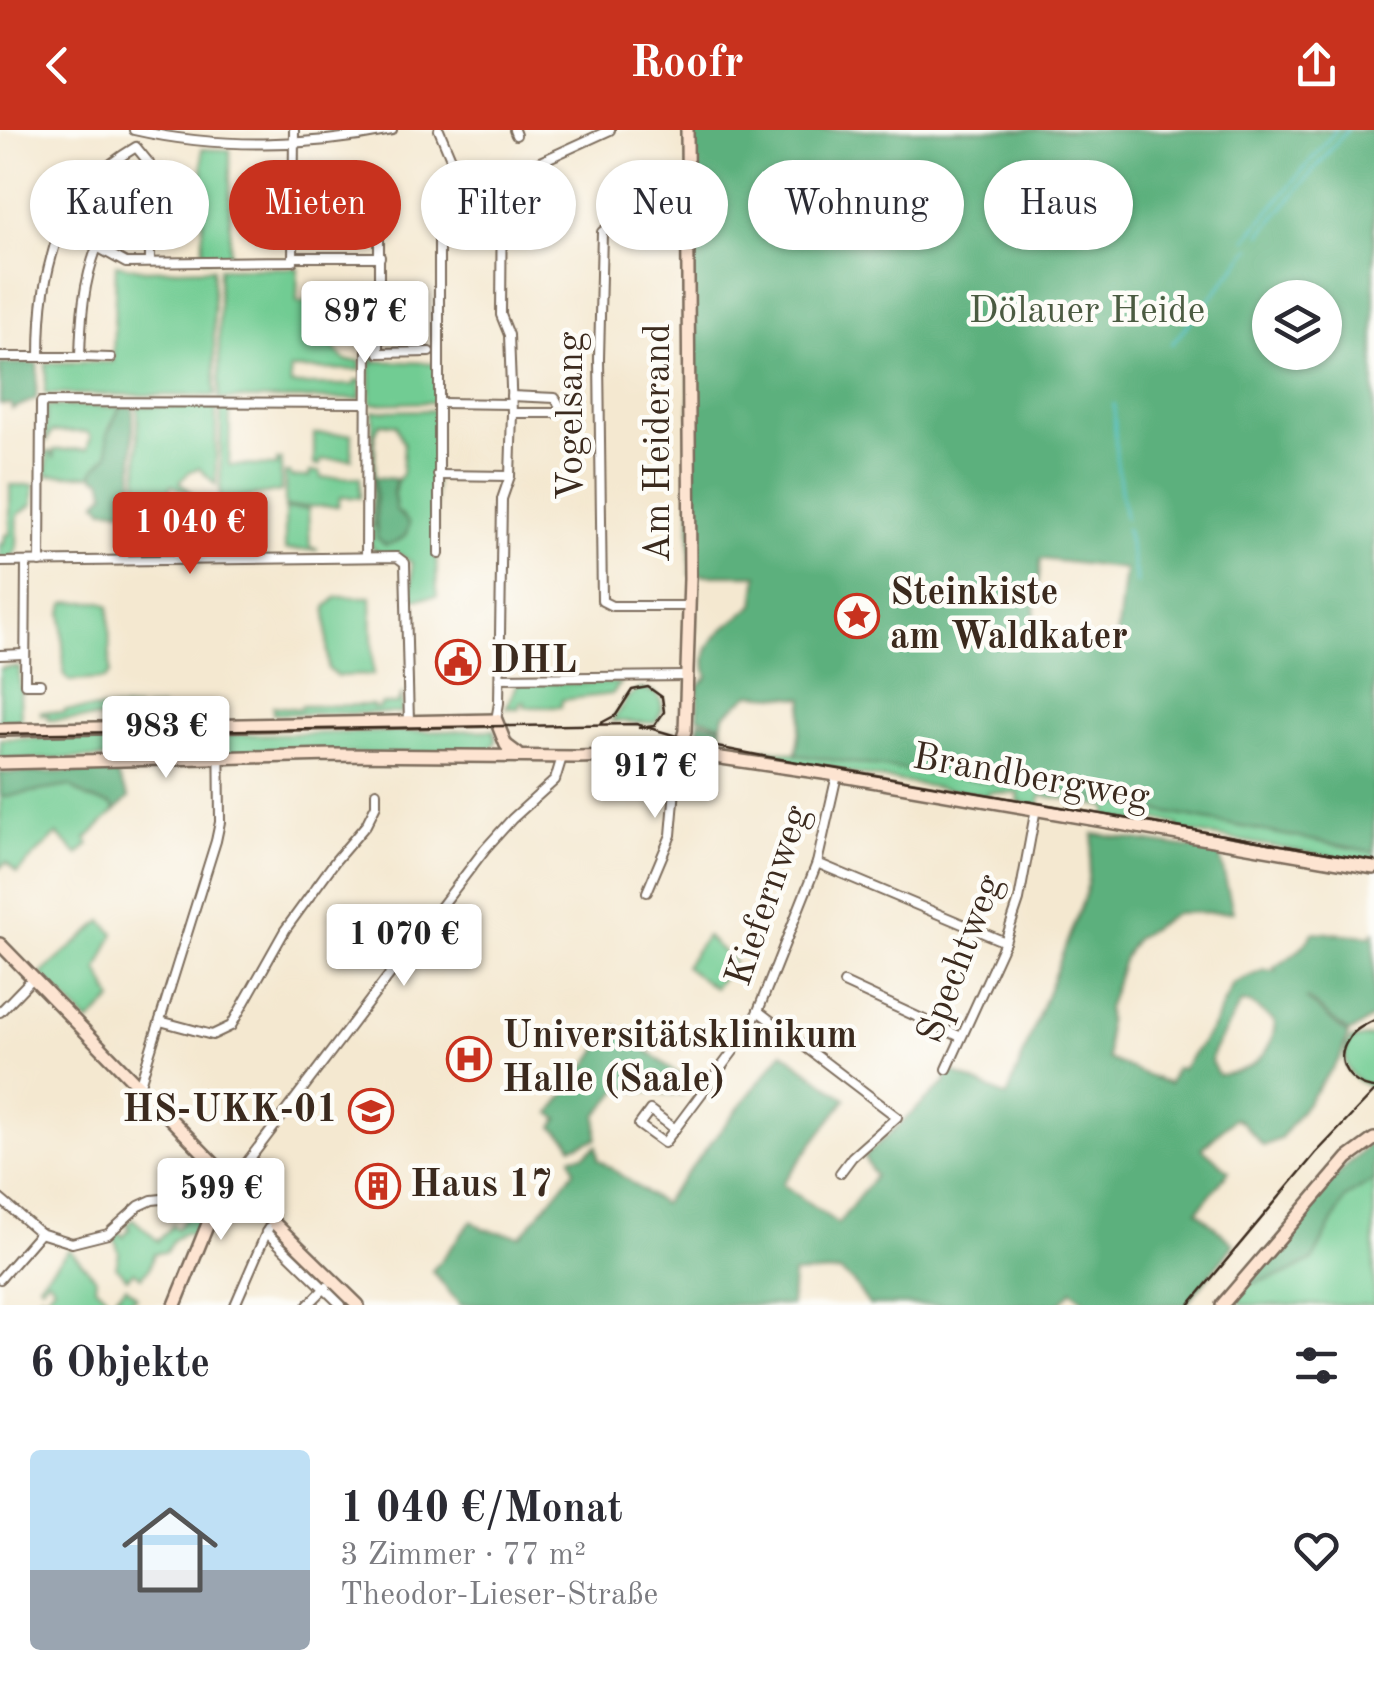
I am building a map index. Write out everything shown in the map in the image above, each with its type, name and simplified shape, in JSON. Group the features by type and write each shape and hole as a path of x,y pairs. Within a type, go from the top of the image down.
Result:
{"main road":[{"name":"Am Heiderand","path":"687,130 687,160"},
{"name":"Am Heiderand","path":"678,754 685,731 688,606 688,250"},
{"path":"0,730 219,722 496,720 509,749 522,755"},
{"path":"489,755 502,738"},
{"name":"Brandbergweg","path":"0,763 678,754 836,774 1374,868"},
{"path":"0,944 230,1180 269,1226 328,1284 358,1305"},
{"path":"1222,1305 1348,1158 1374,1139"},
{"path":"192,1263 212,1210 230,1180"},
{"path":"174,1305 230,1180"}],"street":[{"path":"134,130 294,142 392,130"},
{"path":"294,130 294,160"},
{"path":"439,130 452,160"},
{"path":"545,160 610,130"},
{"path":"119,160 136,147 145,160"},
{"path":"40,357 40,313 53,250"},
{"path":"80,358 81,304 96,250"},
{"path":"102,250 126,263 293,261 293,250"},
{"path":"150,250 150,262"},
{"path":"380,250 379,353 428,352"},
{"path":"439,250 439,554"},
{"path":"496,720 502,499 510,476 511,404 509,335 502,315 502,250"},
{"name":"Vogelsang","path":"602,250 602,601 612,606 688,606"},
{"path":"293,256 380,257"},
{"path":"366,556 367,333"},
{"path":"0,357 111,358"},
{"path":"439,403 511,404 556,398 560,408 555,413 511,404"},
{"path":"40,562 41,402 366,403"},
{"path":"438,476 510,476"},
{"path":"0,562 397,557 404,563 409,723"},
{"path":"26,562 25,684 40,684"},
{"path":"0,655 24,654"},
{"path":"500,678 686,676"},
{"path":"139,1086 216,841 219,722"},
{"path":"647,892 671,836 678,754"},
{"path":"230,1180 485,849 504,826 555,780 562,757"},
{"name":"Kiefernweg","path":"675,1129 746,1034 758,1011 817,863 836,774"},
{"path":"160,1021 212,1036 231,1026 285,930 366,826 376,804 376,792"},
{"name":"Spechtweg","path":"947,1070 1020,900 1036,808"},
{"path":"817,863 1005,942"},
{"path":"0,1012 33,978"},
{"path":"844,982 961,1037"},
{"path":"758,1011 897,1117 840,1172"},
{"path":"650,1110 675,1129 664,1143 639,1124 650,1110"},
{"path":"0,1199 40,1233 72,1243 108,1234 146,1202 175,1197 212,1210"},
{"path":"235,1305 269,1226"},
{"path":"0,1279 40,1233"},
{"path":"308,1305 328,1284 341,1305"}],"green space":[{"name":"Dölauer Heide","path":"691,130 1374,130 1374,852 1054,791 796,755 804,698 750,694 724,715 720,738 699,734 699,721 721,724 698,717 698,686 708,677 706,653 725,627 754,605 758,575 690,575 691,250 728,250 728,160 691,160","holes":["1041,559 1125,569 1116,647 1032,637"]},
{"path":"202,149 230,150 230,259 203,259 203,250 209,250 209,160 202,160"},
{"path":"116,264 145,270 213,268 215,396 45,394 46,363 113,362"},
{"path":"219,268 298,268 297,302 375,301 374,319 358,318 348,332 333,332 333,348 346,361 360,361 361,370 290,369 291,385 355,385 355,381 361,380 360,399 219,399"},
{"path":"377,323 374,361 436,363 437,402 371,404 370,367"},
{"path":"38,363 36,399 12,409 11,404 0,404 0,364"},
{"path":"46,406 120,407 107,434 109,454 93,475 47,475 47,452 54,459 54,450 87,449 91,437 87,432 52,432 46,443"},
{"path":"138,406 216,406 216,485 199,468 190,471 180,482 192,493 171,485 160,515 153,506 138,517"},
{"path":"221,406 230,406 229,465 277,466 277,460 281,460 281,491 220,502"},
{"path":"120,407 133,407 134,510 104,509 97,502 106,493 102,479 96,478 93,471 109,454 107,435"},
{"path":"434,410 437,596 413,599 412,563 399,554 379,554 371,546 373,411","holes":["380,423 396,425 404,445 402,474 395,495 396,511 402,515 375,526 375,435"]},
{"path":"314,434 352,434 352,459 321,460 320,465 314,465"},
{"path":"310,472 320,472 321,478 360,477 360,498 340,497 338,506 285,507 285,473 309,477"},
{"path":"375,477 396,479 396,511 409,523 402,538 385,545 377,538"},
{"path":"10,485 34,485 33,504 18,515 17,551 11,558 0,559 0,544 10,534"},
{"path":"285,509 308,509 310,547 318,550 285,550"},
{"path":"161,524 193,536 196,532 201,540 193,540 193,550 143,551 141,538"},
{"path":"337,597 371,597 373,675 337,676 328,669 326,607"},
{"path":"102,602 109,606 110,674 105,679 70,681 64,676 62,613 64,604"},
{"path":"19,667 20,689 28,689 20,693 21,721 0,721 0,668"},
{"path":"518,683 621,683 612,694 562,700 561,707 525,707 525,702 520,702 519,708 506,708"},
{"path":"640,689 653,692 660,700 661,711 655,723 612,721 628,697"},
{"path":"402,695 402,713 273,714 273,706 380,708 381,704 397,704"},
{"path":"162,708 162,717 48,720 48,715 41,715 41,711 144,712"},
{"path":"494,730 496,742 488,753 229,755 223,735"},
{"path":"214,735 214,756 0,760 0,739"},
{"path":"765,749 1054,791 1374,852 1374,864 1177,830 1178,825 1147,817 1145,824 1106,818 1108,807 1047,796 1041,795 1039,806 1018,802 1019,794 989,792 988,796 770,760"},
{"path":"115,771 129,798 115,811 112,805 87,798 70,786 0,797 0,773"},
{"path":"70,786 87,798 112,805 115,811 86,839 89,844 78,855 57,834 17,873 6,862 0,868 0,797"},
{"path":"1094,834 1219,852 1233,912 1176,913 1135,939 1124,957 1107,1009 1108,1059 1169,1084 1175,1068 1182,1069 1212,1028 1233,984 1264,970 1276,971 1274,967 1296,952 1313,932 1372,936 1374,930 1374,1017 1349,1033 1306,998 1348,1035 1340,1058 1280,1139 1263,1146 1234,1118 1202,1148 1229,1171 1197,1211 1234,1244 1186,1305 1089,1305 1072,1290 1059,1305 869,1305 852,1281 840,1272 793,1274 791,1305 460,1305 432,1271 472,1221 483,1229 521,1236 574,1171 571,1157 584,1155 597,1146 598,1159 662,1204 783,1052 846,1099 782,1184 838,1224 875,1176 864,1157 945,1083 947,1069 1007,1097 1086,893","holes":["1241,1003 1251,1004 1275,1022 1269,1045 1250,1066 1218,1075 1212,1054"]},
{"path":"102,921 114,933 98,970 113,1000 89,1023 41,974"},
{"path":"706,936 734,962 714,988 685,966"},
{"path":"616,1026 690,1084 682,1095 620,1089 597,1115 597,1139 572,1147 553,1127 559,1119 551,1113"},
{"path":"1374,1036 1374,1086 1353,1076 1346,1056 1350,1040"},
{"path":"1374,1139 1374,1180 1345,1198 1313,1260 1286,1274 1246,1285 1306,1206"},
{"path":"1374,1180 1374,1305 1244,1305 1236,1299 1246,1285 1286,1274 1313,1260 1345,1198"},
{"path":"184,1202 206,1212 195,1236 184,1233 173,1240 166,1252 154,1253 149,1269 141,1277 134,1271 127,1278 116,1267 119,1253 114,1236 119,1232 123,1237 133,1219 158,1241 186,1218 180,1211 174,1218 171,1215"},
{"path":"69,1249 96,1278 95,1286 111,1301 126,1286 137,1297 121,1305 30,1305 41,1294 45,1297 54,1286 48,1279 41,1286 39,1283"}],"waterway":[{"path":"1246,239 1336,130"},
{"path":"1261,234 1347,130"},
{"path":"1197,315 1251,248"},
{"path":"1172,344 1193,318"},
{"path":"1114,404 1116,456 1125,518"},
{"path":"1126,529 1137,583"}],"tram line":[{"path":"601,723 616,715 632,690 648,687 662,697 664,712 654,726 639,728"},
{"path":"0,734 636,724 707,745 763,756 1374,861"},
{"path":"1374,1020 1350,1036 1342,1056 1351,1077 1374,1088"},
{"path":"1189,1305 1316,1153 1374,1092"}],"place":[{"name":"Steinkiste am Waldkater","path":"857,616"},
{"name":"DHL","path":"458,662"},
{"name":"Universitätsklinikum Halle (Saale)","path":"469,1059"},
{"name":"HS-UKK-01","path":"371,1111"},
{"name":"Haus 17","path":"378,1186"}]}
